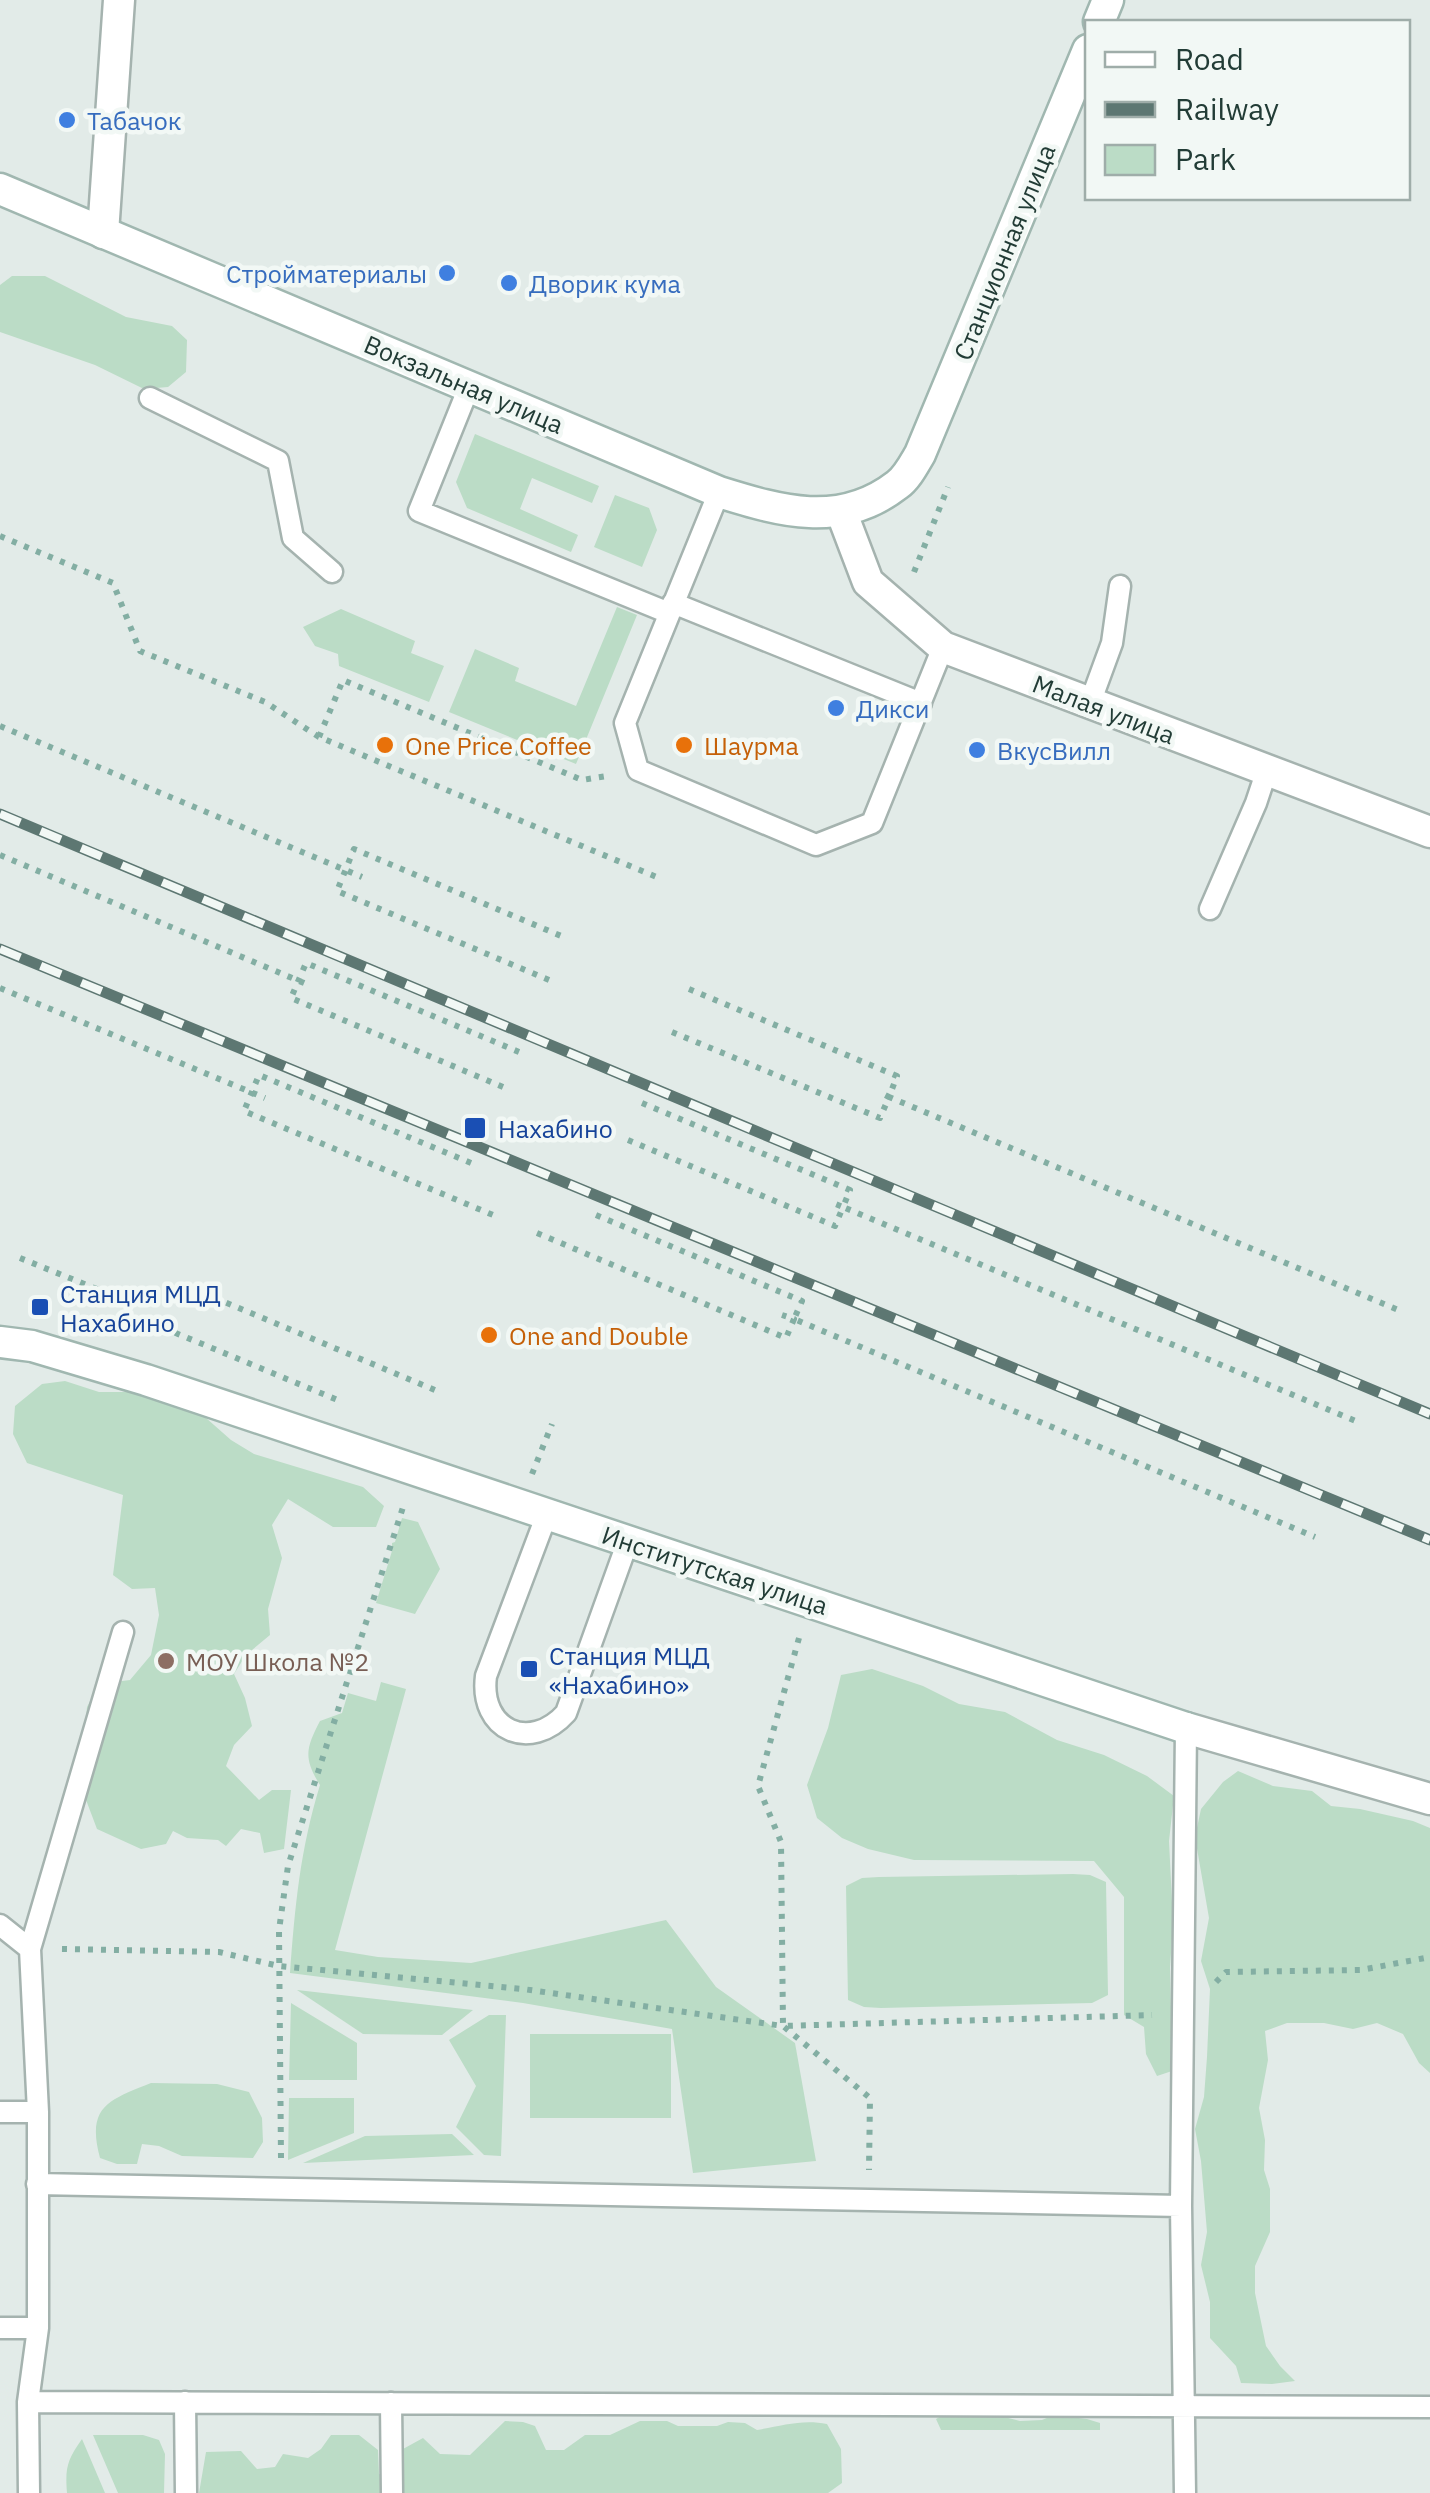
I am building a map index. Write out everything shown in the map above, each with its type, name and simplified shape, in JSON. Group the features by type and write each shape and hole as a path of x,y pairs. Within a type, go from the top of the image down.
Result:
{"street":[{"path":"102,233 120,0"},
{"name":"Станционная улица","path":"920,454 1085,57"},
{"name":"Вокзальная улица","path":"0,188 718,492 776,510 841,511 872,500 900,484 920,454"},
{"name":"Малая улица","path":"841,511 868,582 943,647 1430,832"},
{"name":"Институтская улица","path":"0,1342 32,1346 146,1380 1186,1728 1430,1799"}],"lane":[{"path":"469,387 419,511 921,703"},
{"path":"150,398 278,461 292,538 332,572"},
{"path":"718,492 625,724 638,770 816,845 872,823 943,647"},
{"path":"1090,704 1112,644 1120,586"},
{"path":"1210,909 1267,770"},
{"path":"547,1514 484,1690 493,1716 516,1732 545,1731 566,1713 628,1541"},
{"path":"29,2493 28,2402 38,2328 38,2112 30,1949 123,1632"},
{"path":"1185,2493 1181,2206 1186,1728"},
{"path":"0,1925 30,1949"},
{"path":"0,2112 38,2112"},
{"path":"37,2184 1181,2206"},
{"path":"0,2328 38,2328"},
{"path":"28,2402 1430,2406"},
{"path":"185,2402 186,2493"},
{"path":"390,2403 392,2493"}],"path":[{"path":"0,536 113,584 140,651 265,702 319,737 658,878"},
{"path":"319,737 343,680 582,780 638,770"},
{"path":"0,726 362,877"},
{"path":"549,980 337,891 354,850 566,938"},
{"path":"0,855 311,986"},
{"path":"503,1087 290,998 298,980 306,963 519,1052"},
{"path":"0,988 265,1098"},
{"path":"672,1032 880,1118 897,1076 690,990"},
{"path":"472,1164 259,1074 244,1111 493,1215"},
{"path":"878,1092 1403,1312"},
{"path":"628,1140 835,1226 850,1190 642,1103"},
{"path":"833,1203 1358,1422"},
{"path":"537,1233 786,1338 802,1301 596,1215"},
{"path":"20,1258 129,1302 184,1285 442,1393"},
{"path":"129,1302 124,1312 348,1405"},
{"path":"782,1314 1316,1537"},
{"path":"529,1480 552,1424"},
{"path":"280,2188 279,1930 288,1866 407,1495"},
{"path":"783,2026 782,1842 758,1786 808,1601"},
{"path":"30,1949 219,1952 279,1966 524,1988 783,2026 1184,2014 1226,1972 1361,1970 1430,1957"},
{"path":"783,2026 870,2098 868,2200"}],"green space":[{"path":"12,276 45,276 126,317 172,326 187,340 186,372 168,387 144,389 95,365 0,332 0,285"},
{"path":"475,434 599,486 592,503 532,478 520,509 578,535 571,552 467,508 456,482"},
{"path":"615,495 649,508 657,530 642,567 594,547"},
{"path":"617,607 637,615 576,764 449,712 475,649 519,668 515,681 576,706"},
{"path":"341,609 415,641 411,653 444,666 429,702 339,666 338,654 315,646 303,627"},
{"path":"65,1381 99,1392 141,1392 197,1410 254,1454 363,1487 384,1506 376,1527 333,1527 288,1499 272,1525 282,1558 268,1609 270,1635 246,1655 234,1674 252,1726 234,1745 226,1766 259,1800 272,1790 291,1790 284,1849 264,1853 260,1833 241,1829 226,1846 218,1840 187,1838 173,1831 166,1844 141,1849 97,1829 80,1784 87,1707 99,1684 130,1680 151,1655 159,1615 155,1588 132,1589 113,1575 123,1495 27,1463 13,1434 15,1406 42,1384"},
{"path":"402,1518 418,1522 440,1569 415,1614 376,1603"},
{"path":"872,1669 923,1686 959,1704 1005,1712 1057,1740 1104,1755 1147,1776 1174,1796 1169,1841 1173,1923 1171,2008 1180,2039 1175,2070 1157,2076 1146,2054 1144,2027 1124,2015 1124,1897 1094,1861 914,1860 842,1838 817,1818 807,1785 828,1728 841,1675"},
{"path":"381,1682 406,1689 335,1950 471,1963 666,1920 716,1987 795,2043 816,2161 693,2173 672,2029 523,2003 290,1973 299,1878 320,1785 309,1760 309,1746 320,1721 342,1713 348,1693 376,1701"},
{"path":"1238,1771 1273,1786 1312,1791 1331,1806 1360,1809 1430,1828 1430,2073 1419,2063 1403,2034 1377,2023 1353,2029 1324,2023 1287,2023 1265,2031 1268,2060 1259,2108 1265,2140 1264,2170 1270,2189 1270,2232 1255,2266 1255,2293 1266,2346 1295,2381 1272,2384 1241,2383 1236,2366 1210,2338 1210,2302 1201,2265 1207,2232 1195,2129 1204,2097 1210,1989 1201,1961 1209,1918 1195,1837 1201,1809 1223,1782"},
{"path":"1090,1875 1106,1882 1108,1995 1092,2003 881,2008 864,2007 848,2000 846,1886 862,1878 879,1877"},
{"path":"297,1990 473,2010 442,2035 363,2034"},
{"path":"291,2003 357,2043 357,2080 289,2080"},
{"path":"489,2015 506,2015 501,2156 484,2155 456,2127 476,2086 449,2040"},
{"path":"530,2034 671,2034 671,2118 530,2118"},
{"path":"151,2083 217,2084 249,2092 262,2118 263,2142 253,2158 182,2156 142,2144 137,2164 117,2164 100,2158 96,2127 104,2107"},
{"path":"289,2098 354,2098 354,2133 288,2160"},
{"path":"452,2134 474,2155 303,2163 365,2136"},
{"path":"947,2413 961,2417 997,2415 1020,2421 1054,2415 1100,2423 1100,2430 941,2430 936,2419"},
{"path":"505,2421 535,2426 546,2450 564,2450 585,2435 610,2435 640,2421 667,2421 678,2426 745,2423 757,2430 800,2423 827,2424 841,2449 842,2483 828,2493 199,2493 206,2452 241,2451 257,2469 275,2467 283,2454 308,2458 331,2435 359,2435 378,2450 379,2474 393,2479 403,2449 423,2438 440,2454 470,2455"},
{"path":"93,2435 143,2435 159,2440 165,2454 164,2493 118,2493"},
{"path":"82,2439 105,2493 67,2493 68,2464"}],"railway":[{"path":"0,814 1430,1414"},
{"path":"0,949 1430,1540"}],"place":[{"name":"Табачок","path":"67,120"},
{"name":"Стройматериалы","path":"447,273"},
{"name":"Дворик кума","path":"509,283"},
{"name":"Дикси","path":"836,708"},
{"name":"One Price Coffee","path":"385,745"},
{"name":"Шаурма","path":"684,745"},
{"name":"ВкусВилл","path":"977,750"},
{"name":"Нахабино","path":"475,1128"},
{"name":"Станция МЦД Нахабино","path":"40,1307"},
{"name":"One and Double","path":"489,1335"},
{"name":"МОУ Школа №2","path":"166,1661"},
{"name":"Станция МЦД «Нахабино»","path":"529,1669"}]}
